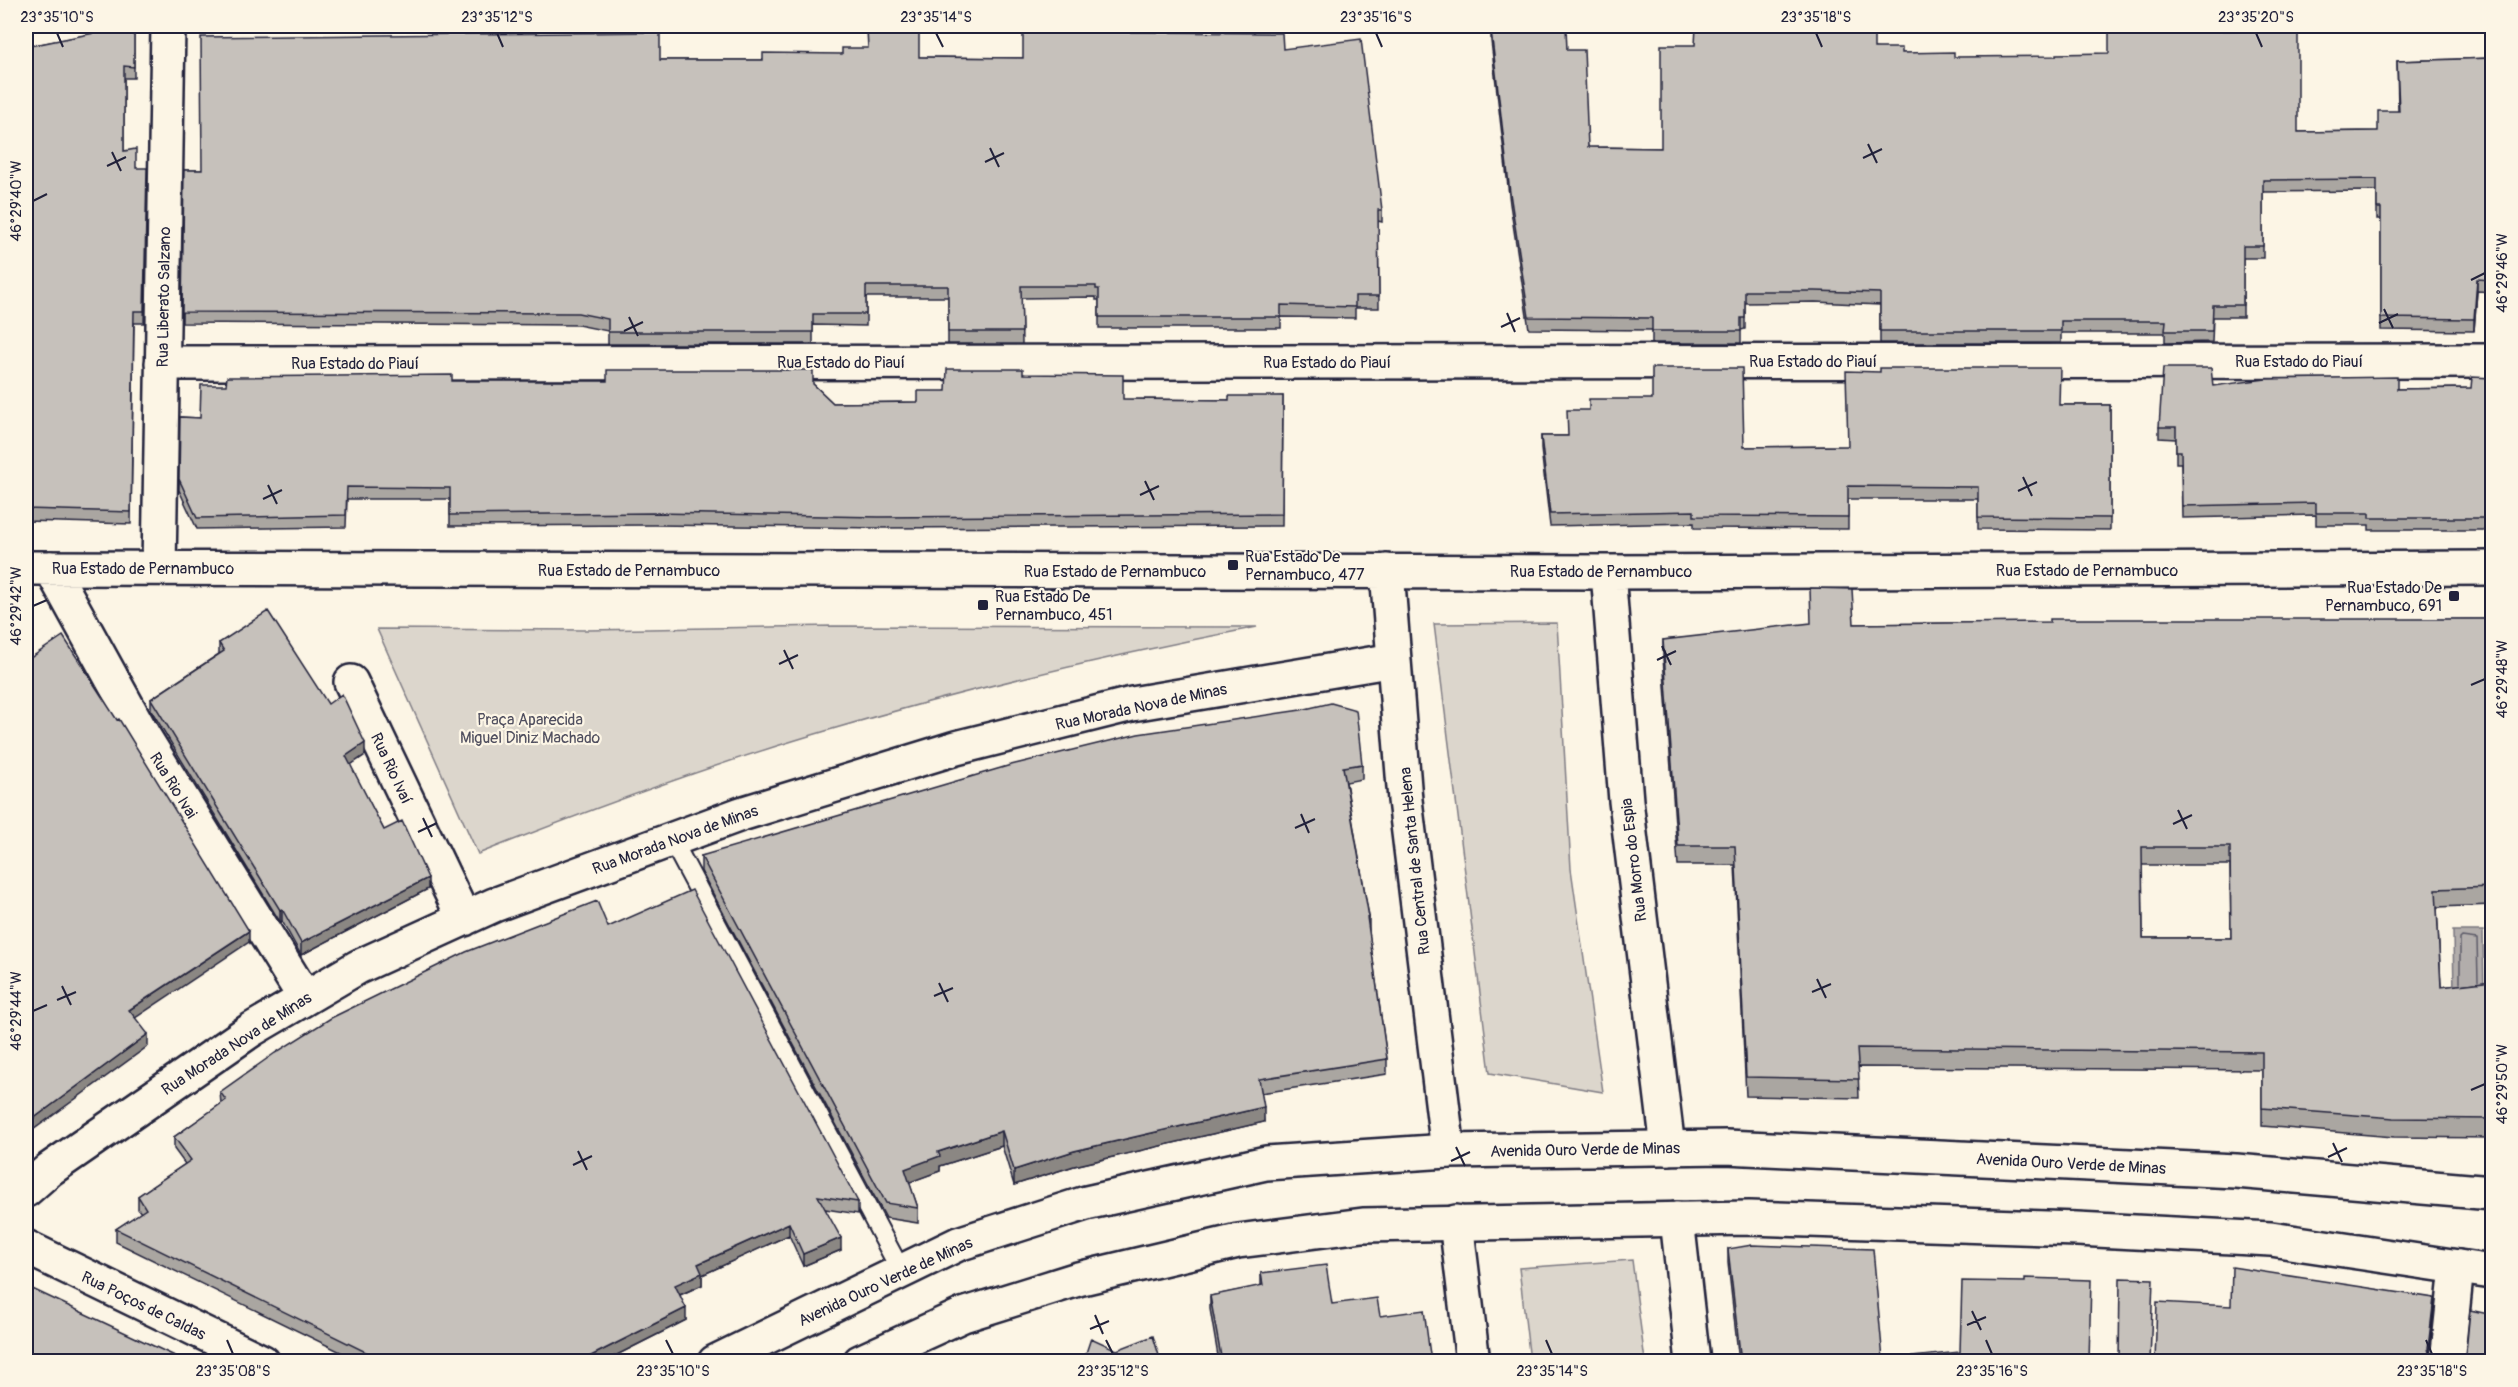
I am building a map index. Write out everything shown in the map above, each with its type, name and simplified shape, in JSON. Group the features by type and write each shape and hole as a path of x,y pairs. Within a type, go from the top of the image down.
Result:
{"street":[{"path":"26,39 90,26"},
{"name":"Rua Liberato Salzano","path":"159,568 168,26"},
{"name":"Rua Estado do Piauí","path":"162,363 2493,361"},
{"name":"Rua Estado de Pernambuco","path":"38,568 1608,572 2493,568"},
{"name":"Rua Rio Ivai","path":"38,568 305,998"},
{"name":"Rua Central de Santa Helena","path":"1386,571 1406,800 1448,1151"},
{"name":"Rua Morro do Espia","path":"1608,572 1626,801 1668,1148"},
{"name":"Rua Morada Nova de Minas","path":"26,1190 50,1169 252,1029 358,967 494,905 752,810 978,742 1132,704 1394,660"},
{"name":"Rua Rio Ivaí","path":"351,682 464,919"},
{"name":"Avenida Ouro Verde de Minas","path":"714,1362 958,1244 1086,1203 1255,1165 1448,1151 1738,1148 2225,1170 2493,1193"},
{"path":"860,1362 963,1316 1068,1282 1238,1241 1363,1225 1749,1218 2089,1230 2271,1239 2493,1272"},
{"path":"1677,1219 1693,1362"},
{"path":"1456,1222 1473,1362"},
{"name":"Rua Poços de Caldas","path":"26,1247 263,1362"},
{"path":"2447,1362 2457,1267"}],"lane":[{"path":"671,838 902,1271"}],"green space":[{"path":"1557,623 1571,869 1603,1092 1490,1073 1434,624"},
{"name":"Praça Aparecida Miguel Diniz Machado","path":"834,626 1257,627 1042,673 829,730 652,788 478,854 377,629 587,630"},
{"path":"1632,1260 1645,1361 1530,1361 1519,1268"}],"water":[{"path":"2453,931 2483,931 2484,997 2454,997"}],"building":[{"path":"134,26 134,67 124,66 124,151 136,149 136,168 147,168 144,311 134,311 131,512 26,509 26,45 94,33 104,27"},
{"path":"1126,27 1126,32 1282,33 1283,49 1361,39 1382,210 1378,210 1379,296 1355,296 1355,307 1281,305 1281,317 1099,317 1099,289 1096,289 1096,286 1021,286 1022,332 948,332 948,286 866,286 866,314 813,314 813,332 608,332 608,319 578,313 182,312 184,170 202,170 201,37 660,32 660,60 763,60 763,53 842,54 842,48 868,48 867,30 919,29 919,57 1023,58 1023,28"},
{"path":"1696,27 1874,29 1874,48 1902,48 1902,53 1954,52 1954,57 2109,53 2109,31 2298,30 2298,132 2378,131 2378,111 2399,111 2397,61 2493,58 2493,280 2477,279 2474,319 2381,318 2381,208 2377,208 2377,179 2263,180 2263,246 2243,246 2243,305 2213,305 2212,331 2165,331 2166,321 2061,321 2061,331 1880,331 1880,293 1815,291 1745,291 1745,318 1741,318 1741,331 1652,331 1652,318 1529,317 1510,193 1491,30 1566,28 1567,50 1584,50 1588,147 1661,148 1661,45 1695,45"},
{"path":"1652,368 1742,368 1744,447 1848,446 1846,371 1880,372 1880,368 2060,368 2059,405 2110,405 2110,518 1978,517 1978,487 1848,486 1848,517 1694,516 1694,511 1550,514 1541,436 1568,436 1567,410 1589,410 1589,399 1652,399"},
{"path":"2163,368 2211,368 2213,386 2266,379 2397,377 2397,389 2471,388 2472,377 2493,378 2493,518 2369,518 2369,513 2316,513 2316,503 2182,506 2181,451 2176,451 2176,427 2159,427"},
{"path":"947,369 1023,369 1023,374 1123,375 1123,399 1229,400 1229,396 1283,396 1282,514 879,517 655,513 450,515 450,488 347,487 346,515 197,518 179,479 180,417 200,418 201,385 226,385 227,377 452,375 452,381 607,381 607,370 813,370 813,384 833,403 918,402 918,391 946,391"},
{"path":"1810,588 1852,589 1854,624 2050,622 2050,619 2493,619 2493,887 2436,889 2441,987 2493,981 2493,1119 2394,1118 2262,1108 2262,1052 1857,1048 1859,1079 1746,1077 1735,846 1678,846 1663,640 1811,623","holes":["2142,847 2230,847 2231,938 2143,938"]},
{"path":"268,611 328,704 342,694 365,743 346,756 384,830 402,821 428,878 301,943 151,699 224,651 219,643"},
{"path":"63,636 117,720 119,719 249,931 129,1010 148,1034 26,1124 26,661"},
{"path":"1331,703 1356,710 1362,764 1343,767 1369,917 1367,917 1387,1059 1259,1079 1264,1107 1074,1151 1014,1170 1002,1131 938,1152 940,1156 905,1169 918,1208 886,1203 701,856 1011,765 1138,734 1301,710"},
{"path":"692,890 858,1202 818,1196 841,1238 803,1254 789,1223 698,1264 702,1273 675,1285 686,1308 579,1362 386,1362 116,1229 146,1209 138,1196 191,1160 174,1137 226,1100 220,1092 275,1053 331,1018 466,952 597,901 608,927"},
{"path":"1752,1245 1873,1249 1883,1360 1960,1352 1962,1281 2025,1282 2025,1278 2091,1280 2089,1362 1741,1362 1728,1249"},
{"path":"1326,1265 1332,1304 1377,1298 1380,1316 1424,1310 1431,1362 1222,1362 1210,1296 1263,1285 1261,1273"},
{"path":"2232,1267 2434,1298 2428,1348 2433,1362 2155,1362 2157,1302 2231,1306"},
{"path":"2120,1278 2153,1279 2150,1362 2119,1362"},
{"path":"26,1286 179,1358 185,1362 26,1362"},
{"path":"2470,1310 2493,1315 2493,1362 2461,1362 2466,1352"},
{"path":"1153,1336 1161,1362 1076,1362 1084,1359 1091,1338 1117,1350"}],"place":[{"name":"Rua Estado De Pernambuco, 477","path":"1233,565"},
{"name":"Rua Estado De Pernambuco, 691","path":"2454,596"},
{"name":"Rua Estado De Pernambuco, 451","path":"983,605"}]}
